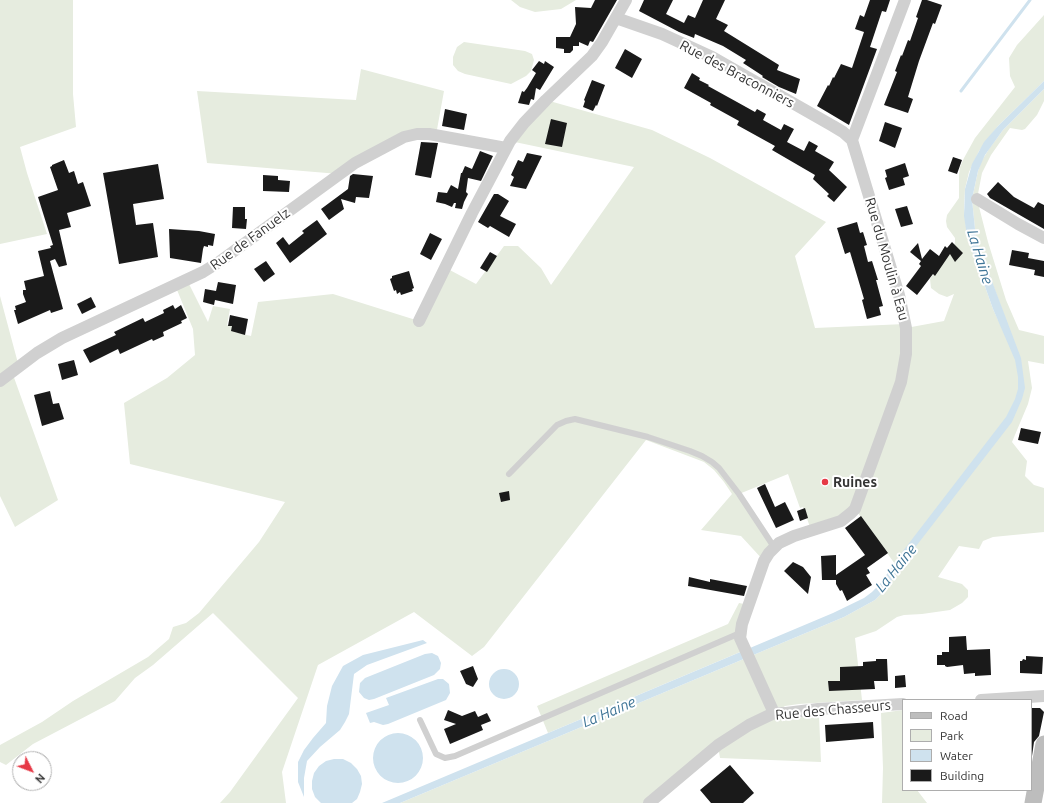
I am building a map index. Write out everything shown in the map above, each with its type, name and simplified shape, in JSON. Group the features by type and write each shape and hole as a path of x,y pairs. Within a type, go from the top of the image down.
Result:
{"street":[{"path":"419,321 506,148 524,123 592,56 602,42 626,0"},
{"path":"852,140 905,0"},
{"name":"Rue des Braconniers","path":"616,18 662,34 712,57 833,126 852,140"},
{"name":"Rue de Fanuelz","path":"0,380 37,353 62,338 203,272 355,163 404,137 417,134 429,134 506,148"},
{"name":"Rue du Moulin à Eau","path":"740,633 764,561 774,547 794,536 841,521 855,508 901,382 904,369 906,354 906,328 899,295 852,140"},
{"path":"977,199 1044,238"},
{"path":"740,633 750,662 774,713"},
{"path":"997,699 1044,696"},
{"name":"Rue des Chasseurs","path":"649,803 718,745 774,713 902,704"},
{"path":"1034,803 1044,744"}],"lane":[{"path":"509,474 557,425 566,421 575,419 648,437 702,456 719,468 739,494 774,547"},
{"path":"420,720 436,754 445,758 455,756 740,633"}],"green space":[{"path":"0,0 73,0 73,94 76,127 20,147 47,234 0,244"},
{"path":"511,0 576,0 561,9 535,12 520,7"},
{"path":"1044,15 1044,81 998,126 979,151 969,172 965,189 964,208 967,236 993,309 998,320 1006,320 976,239 972,199 981,162 989,149 1003,130 1044,89 1044,101 1037,115 1025,129 1010,128 991,155 982,173 977,199 988,242 1006,300 1019,330 1044,336 1044,364 1028,361 1032,388 1028,404 1012,442 1027,461 1025,476 1034,485 1044,488 1044,532 993,537 983,541 979,549 959,546 938,577 962,584 968,590 968,597 962,603 950,610 897,617 876,631 855,638 862,700 785,706 774,713 800,716 819,715 821,762 720,758 718,746 649,803 400,803 844,617 875,600 886,589 910,555 903,552 895,564 855,509 811,530 803,507 800,508 788,474 739,494 774,547 764,561 741,536 701,530 732,494 714,470 704,462 646,440 484,647 472,656 414,612 318,665 282,772 286,803 220,803 230,792 298,698 213,613 153,665 135,678 115,701 33,744 24,751 12,751 12,760 6,765 0,762 0,745 42,722 73,701 148,657 169,639 173,627 186,623 199,613 259,542 285,502 130,464 124,403 167,378 195,355 193,329 175,285 187,280 208,322 213,306 230,309 227,325 235,327 234,332 251,336 258,302 333,294 419,321 446,268 476,284 504,246 518,246 541,268 551,285 634,167 510,141 546,100 652,130 710,158 826,222 795,256 815,328 905,324 906,328 944,321 954,294 947,297 939,294 931,288 930,279 955,243 955,238 947,227 946,221 947,215 959,198 960,167 975,138 1015,87 1010,76 1009,58 1017,45"},
{"path":"464,42 525,51 532,54 534,60 531,71 526,76 511,84 465,74 458,71 453,65 453,57 457,47"},
{"path":"361,69 444,91 436,135 417,134 339,174 207,163 197,91 356,100"},
{"path":"0,296 19,367 12,372 58,500 15,527 0,496"},
{"path":"739,603 749,605 745,650 548,733 537,706 728,624"},
{"path":"902,710 902,791 918,791 927,803 882,803 883,768 881,713"}],"water":[{"name":"La Haine","path":"1044,81 1044,89 1003,130 985,155 978,171 972,199 976,239 1021,358 1025,388 1022,399 1012,422 910,554 886,589 875,600 844,617 400,803 382,803 833,613 864,598 880,584 903,551 1006,417 1015,399 1018,389 1018,377 1015,360 993,309 967,236 964,216 965,189 972,164 984,142 998,126"},
{"path":"423,640 427,643 367,665 354,674 349,714 345,722 340,730 320,747 307,761 304,778 304,797 298,782 298,762 304,750 326,723 327,706 332,686 343,666 363,655"},
{"path":"432,653 438,656 441,663 440,669 434,675 374,699 369,700 364,698 359,692 360,683 365,678 425,654"},
{"path":"504,669 515,673 519,684 515,695 504,699 493,695 489,684 493,673"},
{"path":"438,679 443,679 449,684 450,693 446,700 388,724 383,725 374,722 370,723 366,713 389,705 386,698"},
{"path":"398,733 407,735 418,744 423,758 421,767 412,778 398,783 389,781 378,772 373,758 375,749 384,738"},
{"path":"343,759 351,763 361,776 362,784 360,792 357,799 352,803 321,803 315,797 312,789 314,773 319,766 326,761"}],"building":[{"path":"595,0 617,0 593,42 590,41 588,46 579,42 579,46 573,46 573,50 570,53 564,53 564,49 556,48 556,37 570,37 576,24 575,7 591,8"},
{"path":"644,0 673,0 666,14 684,23 688,15 695,18 703,0 725,0 716,19 728,25 724,31 779,65 777,70 800,79 796,94 779,87 762,77 763,76 743,63 746,60 723,46 695,34 694,38 679,32 639,11"},
{"path":"870,0 890,0 886,12 882,11 870,47 877,49 849,125 817,106 841,64 852,68 864,32 855,29 860,15 864,17"},
{"path":"922,0 927,0 942,5 935,24 933,23 919,61 908,97 913,99 908,113 884,105 897,72 895,71 901,55 902,56 908,40 910,41 918,18 916,17"},
{"path":"625,49 642,59 632,78 615,68"},
{"path":"539,61 544,64 545,61 554,67 540,90 536,88 534,100 531,99 529,105 518,103 522,91 524,92 536,73 532,70"},
{"path":"692,73 700,78 699,80 709,85 708,86 755,112 757,109 766,114 763,120 781,130 784,124 794,129 787,142 804,151 809,141 818,146 815,151 834,162 829,170 847,187 834,202 827,196 829,194 813,179 815,175 772,150 775,146 737,125 739,121 710,105 711,103 684,88"},
{"path":"592,80 605,85 597,106 596,105 593,111 583,107 584,100"},
{"path":"445,109 467,114 464,130 442,126"},
{"path":"551,119 567,123 562,147 545,144"},
{"path":"885,122 902,128 895,148 879,141"},
{"path":"421,142 438,143 431,178 415,175"},
{"path":"480,151 493,156 481,181 468,178 466,192 468,194 462,209 455,208 456,203 454,203 452,207 436,202 438,192 447,193 451,185 458,189 461,173 465,166 472,169"},
{"path":"527,153 542,156 526,189 510,186 514,177 511,175 518,160 523,162"},
{"path":"953,157 962,160 957,174 948,171"},
{"path":"64,160 69,173 74,171 78,184 83,182 91,206 67,213 71,227 59,230 67,265 59,267 55,259 50,261 63,309 51,313 50,310 18,324 14,310 16,310 15,306 26,302 23,294 23,290 26,290 24,281 44,276 38,251 51,248 50,246 53,245 38,197 58,190 50,167"},
{"path":"905,163 909,176 903,178 905,185 889,190 885,178 887,177 885,170"},
{"path":"158,164 164,199 133,204 136,225 153,223 158,257 119,264 103,173"},
{"path":"353,174 373,176 369,198 356,197 355,203 341,199 344,209 329,220 321,209 348,189 350,176"},
{"path":"263,175 278,176 278,180 290,181 289,192 263,191"},
{"path":"998,182 1014,197 1034,208 1038,202 1044,205 1044,229 990,198 987,194"},
{"path":"494,194 498,194 509,201 500,216 516,224 509,237 490,226 488,228 478,222"},
{"path":"907,206 913,224 901,227 895,209"},
{"path":"233,207 245,207 245,219 247,219 246,229 232,228"},
{"path":"317,220 327,234 290,263 276,243 283,237 289,245 304,233 302,231"},
{"path":"857,222 860,233 863,232 867,245 864,246 868,262 872,261 878,280 876,280 883,306 879,307 881,315 867,319 862,300 864,299 850,252 845,254 837,228"},
{"path":"169,229 199,231 215,234 213,246 204,246 201,263 170,258"},
{"path":"430,233 442,239 431,260 420,254"},
{"path":"952,242 963,253 955,262 950,254 935,276 933,274 917,295 906,286 921,266 919,264 921,261 910,252 918,243 922,259 930,249 939,256 945,246 947,248"},
{"path":"1012,250 1029,253 1028,258 1044,261 1044,277 1034,275 1035,270 1009,265"},
{"path":"490,252 497,256 487,272 480,268"},
{"path":"266,261 275,274 264,282 254,269"},
{"path":"409,271 414,288 412,289 413,291 401,295 400,292 397,294 396,290 394,291 390,279 392,276"},
{"path":"218,282 236,285 233,304 215,300 214,305 203,302 205,289 216,291"},
{"path":"91,297 96,307 82,314 77,304"},
{"path":"173,305 175,309 181,305 187,318 181,321 182,323 163,332 164,336 153,341 152,339 120,354 118,349 90,363 83,350 116,335 114,332 143,318 145,322 164,313 163,310"},
{"path":"230,315 248,319 245,335 231,331 232,326 228,326"},
{"path":"74,360 78,375 62,380 58,364"},
{"path":"50,391 53,404 59,403 64,419 42,426 34,395"},
{"path":"1021,428 1041,432 1038,444 1018,440"},
{"path":"765,484 775,507 785,502 794,520 776,528 757,488"},
{"path":"509,491 510,500 501,502 499,493"},
{"path":"805,508 808,518 800,521 797,511"},
{"path":"861,516 888,553 867,568 870,573 866,575 872,585 847,601 842,590 840,591 836,584 836,580 822,580 821,556 836,555 836,575 865,555 845,528"},
{"path":"793,562 803,567 811,577 808,594 784,571"},
{"path":"689,577 710,582 710,579 747,586 744,596 688,586"},
{"path":"966,636 967,650 990,649 991,675 975,676 975,673 964,674 963,665 947,667 945,665 937,665 937,655 942,655 942,652 949,652 949,637"},
{"path":"1026,656 1043,657 1042,674 1020,673 1020,661 1023,659 1026,660"},
{"path":"876,659 887,659 888,681 874,681 875,689 829,691 828,681 840,681 840,667 863,666 863,662 876,661"},
{"path":"473,666 478,679 473,687 466,684 460,671"},
{"path":"905,675 906,687 895,688 895,676"},
{"path":"1032,708 1040,708 1044,712 1039,736 1034,742 1032,756"},
{"path":"448,710 462,716 475,711 478,717 487,713 491,721 481,725 483,730 450,744 444,729 456,724 444,720"},
{"path":"873,722 874,738 826,742 825,725"},
{"path":"730,765 754,793 743,803 711,803 700,790"}],"waterway":[{"path":"961,91 1030,0"}],"place":[{"name":"Ruines","path":"825,482"}]}
